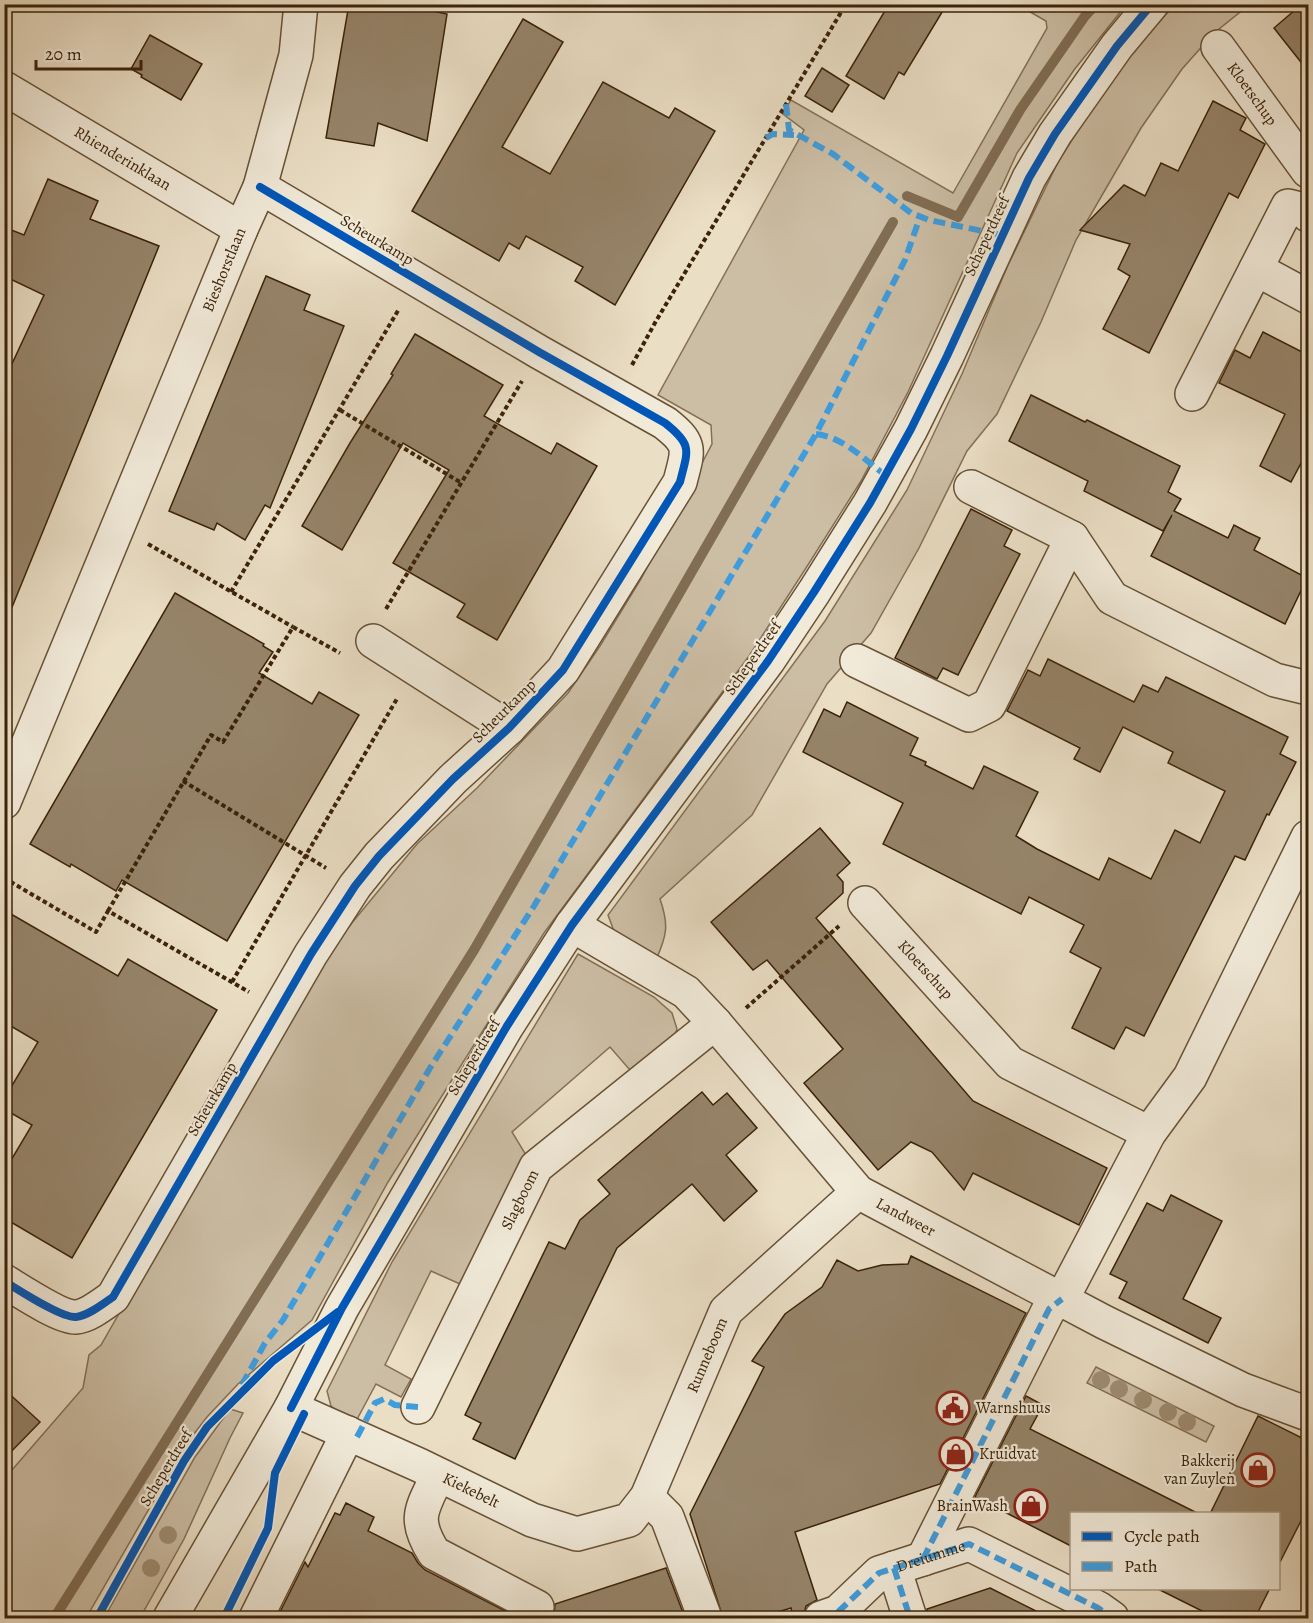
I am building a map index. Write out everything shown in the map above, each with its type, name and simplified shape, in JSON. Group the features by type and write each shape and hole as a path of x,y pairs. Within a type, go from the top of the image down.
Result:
{"street":[{"name":"Bieshorstlaan","path":"4,802 260,187 296,55 301,4"},
{"name":"Scheperdreef","path":"170,1618 291,1408 342,1308 507,1026 572,925 768,661 814,592 870,503 911,429 1029,178 1062,124 1117,46 1152,4"},
{"name":"Kloetschup","path":"1218,47 1308,171"},
{"name":"Rhienderinklaan","path":"4,88 241,229"},
{"name":"Scheurkamp","path":"4,1281 57,1311 75,1317 113,1297 311,954 356,886 380,856 453,779 509,728 563,670 680,482 687,452 681,435 665,423 539,352 260,187"},
{"path":"1192,394 1288,206 1307,209"},
{"path":"1256,269 1308,297"},
{"path":"971,487 1072,538 1112,597 1275,680 1308,688"},
{"path":"857,661 969,716 989,705 1072,538"},
{"name":"Scheurkamp","path":"373,641 509,728"},
{"path":"910,1618 909,1563 1049,1309 1062,1299 1149,1133 1190,1077 1308,837"},
{"name":"Kloetschup","path":"865,903 1010,1063 1149,1133"},
{"name":"Landweer","path":"572,925 686,992 858,1192 1062,1299 1244,1390 1308,1413"},
{"name":"Slagboom","path":"418,1407 536,1167 718,1027"},
{"name":"Runneboom","path":"647,1497 726,1311 858,1192"},
{"name":"Kiekebelt","path":"291,1408 438,1474 532,1520 577,1534 629,1520 647,1497"},
{"path":"256,1618 348,1433"},
{"path":"438,1474 421,1511 420,1525 434,1553 537,1607"},
{"path":"647,1497 667,1517 705,1618"},
{"name":"Dreiumme","path":"821,1618 837,1612 879,1573 969,1544 1098,1608 1112,1618"}],"path":[{"path":"616,395 662,311 846,4"},
{"path":"118,528 361,664 373,641 380,619 539,352"},
{"path":"340,410 460,482"},
{"path":"4,878 96,932 211,735 223,742 293,627"},
{"path":"232,982 415,668"},
{"path":"183,781 356,886"},
{"path":"718,1027 865,903"},
{"path":"108,911 279,1011"}],"shaded area":[{"path":"1018,5 1126,5 1074,70 1017,153 908,392 861,481 749,656 544,933 388,1182 312,1320 238,1384 207,1417 187,1443 86,1618 70,1618 63,1613 60,1618 5,1618 5,1478 83,1388 89,1355 101,1345 311,978 351,924 417,844 477,788 568,693 641,579 712,444 711,425 658,395 804,130 783,114 791,100 953,193 1047,28 1046,21"},
{"path":"1175,5 1249,5 1214,33 1182,69 1141,128 1076,240 1041,322 997,414 967,451 919,548 871,633 827,684 752,815 660,899 666,930 656,960 615,934 608,915 825,621 907,490 962,374 1008,265 1059,160 1127,55"},
{"path":"578,954 654,997 672,1013 677,1029 671,1046 636,1077 610,1047 512,1132 526,1155 460,1284 431,1271 385,1365 411,1379 401,1397 376,1384 355,1423 331,1406 327,1391 392,1262"},
{"path":"1096,1367 1214,1426 1206,1442 1087,1383"},
{"path":"230,1409 243,1413 184,1539 140,1618 104,1618 195,1457"}],"building":[{"path":"349,4 398,4 447,14 427,141 378,123 374,146 326,138"},
{"path":"889,4 947,4 904,75 899,72 884,99 846,76"},
{"path":"1302,4 1308,4 1308,71 1274,28"},
{"path":"523,19 563,42 502,147 550,174 603,82 669,118 675,108 715,131 615,305 575,281 583,267 526,236 519,249 509,243 499,261 412,211"},
{"path":"150,35 202,64 181,100 131,69"},
{"path":"822,68 849,85 832,112 805,96"},
{"path":"1213,101 1246,118 1240,130 1265,144 1238,198 1229,193 1149,353 1103,329 1130,276 1118,269 1130,244 1080,230 1124,185 1145,196 1161,163 1178,171"},
{"path":"48,179 98,201 90,219 159,246 6,622 4,381 44,295 4,276 4,227 24,235"},
{"path":"266,276 310,295 304,310 344,326 270,508 265,505 245,540 217,523 214,530 169,511"},
{"path":"1263,332 1308,355 1308,450 1291,482 1260,466 1285,414 1219,383 1235,350 1250,358"},
{"path":"415,334 503,385 484,416 551,454 557,443 597,466 497,640 457,617 465,604 393,563 449,470 403,443 342,550 302,526 393,375 391,374"},
{"path":"1031,395 1180,466 1168,492 1181,499 1174,511 1228,538 1234,525 1260,538 1254,550 1307,578 1285,624 1151,556 1172,515 1163,531 1084,491 1088,481 1009,441"},
{"path":"971,509 1012,530 1004,546 1020,554 958,675 943,668 937,679 895,658"},
{"path":"175,593 264,644 263,646 273,652 259,673 312,704 319,692 359,715 227,941 122,880 116,891 71,864 70,867 30,844"},
{"path":"1048,659 1134,702 1143,685 1158,692 1166,677 1288,737 1280,754 1296,762 1245,860 1235,856 1144,1036 1126,1027 1114,1049 1072,1028 1101,968 1070,952 1084,925 1029,897 1021,914 883,844 903,803 803,752 824,709 840,717 847,702 918,738 910,755 973,789 984,766 1038,792 1016,836 1037,849 1099,880 1109,858 1151,879 1175,830 1200,843 1225,791 1168,763 1173,752 1123,727 1100,772 1074,759 1080,748 1007,711 1028,670 1040,676"},
{"path":"820,828 850,863 837,875 843,882 843,893 816,918 973,1101 1107,1168 1079,1225 973,1173 964,1190 932,1152 911,1142 878,1170 804,1083 843,1049 767,960 753,970 711,922"},
{"path":"4,910 118,976 128,959 217,1010 72,1258 4,1218 4,1172 32,1125 4,1109 4,1099 38,1042 4,1022"},
{"path":"702,1092 713,1105 727,1093 757,1128 726,1155 757,1191 724,1221 692,1184 617,1248 515,1459 473,1439 481,1423 465,1415 549,1242 565,1249 580,1220 610,1194 598,1180"},
{"path":"1171,1195 1222,1221 1183,1299 1221,1318 1208,1343 1119,1298 1127,1282 1110,1274 1147,1203 1163,1211"},
{"path":"911,1256 1026,1313 940,1484 795,1532 817,1600 806,1606 803,1618 793,1618 791,1608 758,1618 723,1618 690,1514 764,1367 752,1361 785,1314 822,1287 837,1260 858,1271 882,1265 908,1264"},
{"path":"4,1389 40,1422 4,1459"},
{"path":"1026,1396 1043,1405 1030,1429 1195,1512 1070,1512 1070,1545 975,1497"},
{"path":"1258,1416 1308,1441 1308,1507 1280,1562 1280,1512 1211,1512"},
{"path":"346,1503 374,1517 368,1531 412,1553 425,1570 519,1618 277,1618 305,1562 308,1567 335,1513 340,1515"},
{"path":"666,1568 685,1618 551,1618 554,1615 555,1604"},
{"path":"990,1588 1050,1618 928,1618 927,1609"},
{"path":"1160,1590 1269,1590 1255,1618 1216,1618"}],"waterway":[{"path":"907,196 958,217 1020,110 1085,16 1096,4"},
{"path":"58,1612 474,950 893,222"}],"marked path":[{"path":"786,104 789,130 833,154 911,213 929,220 1002,235"},
{"path":"766,138 773,134 794,135"},
{"path":"242,1385 265,1343 283,1320 430,1068 534,906 816,434 905,260 920,217"},
{"path":"816,434 844,444 885,475"},
{"path":"923,1559 1049,1309 1062,1299"},
{"path":"357,1437 375,1403 384,1399 395,1405 418,1407"},
{"path":"821,1618 838,1612 879,1573 969,1544 1098,1608 1112,1618"},
{"path":"894,1568 910,1618"}],"cycle path":[{"path":"291,1408 342,1308 507,1026 572,925 768,661 870,503 911,429 947,356 1029,178 1055,134 1117,46 1152,4"},
{"path":"4,1281 40,1303 69,1316 76,1317 85,1314 113,1297 311,954 355,886 379,856 453,779 509,728 563,670 680,482 685,462 684,443 665,423 539,352 260,187"},
{"path":"97,1618 184,1461 207,1427 273,1361 338,1312"},
{"path":"224,1618 268,1528 275,1473 304,1414"}],"place":[{"name":"Warnshuus","path":"953,1408"},
{"name":"Kruidvat","path":"956,1454"},
{"name":"Bakkerij van Zuylen","path":"1258,1470"},
{"name":"BrainWash","path":"1031,1506"}]}
